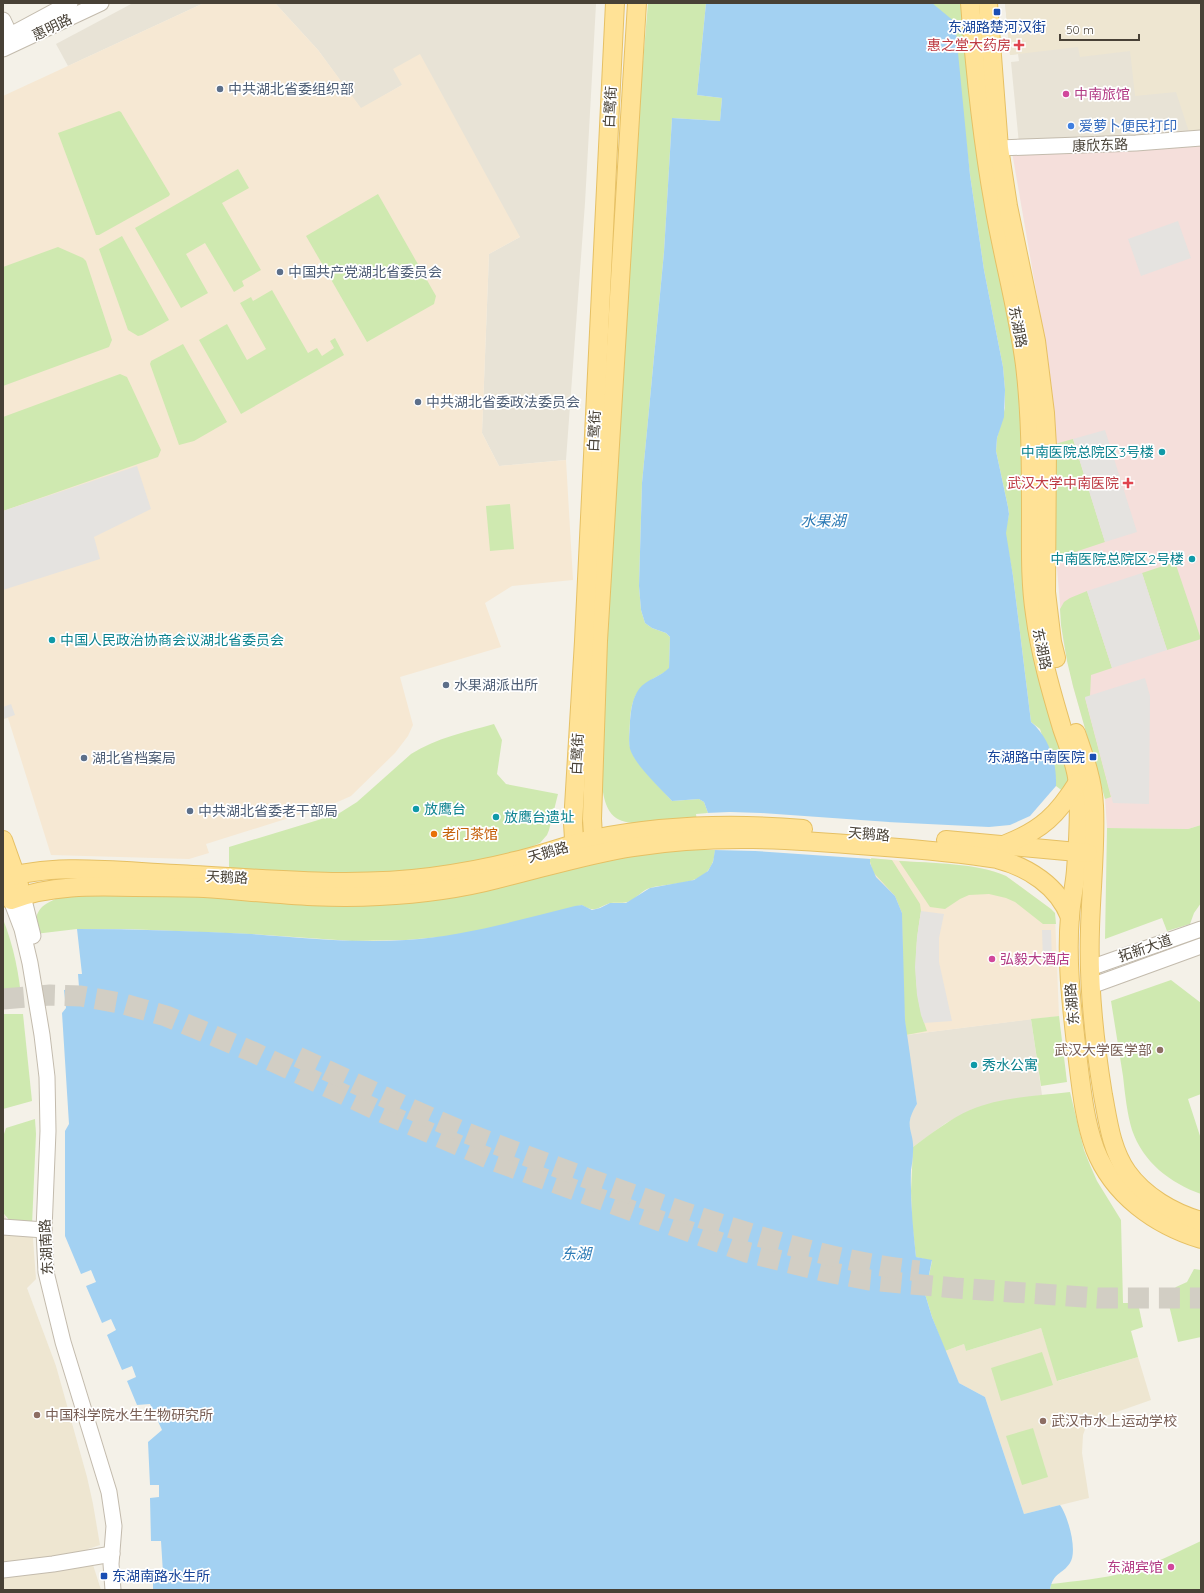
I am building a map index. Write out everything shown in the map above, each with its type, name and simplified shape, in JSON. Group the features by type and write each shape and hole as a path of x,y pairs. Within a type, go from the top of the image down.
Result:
{"main road":[{"name":"白鹭街","path":"574,851 573,823 584,641 615,3"},
{"name":"白鹭街","path":"594,847 592,818 598,641 637,3"},
{"name":"东湖路","path":"970,3 986,155 1002,249 1021,337 1026,373 1031,446 1031,568 1035,613 1047,675 1078,782 1085,852 1095,1042 1109,1130 1118,1156 1134,1181 1155,1199 1177,1212 1201,1220"},
{"name":"东湖路","path":"988,3 999,148 1008,206 1036,341 1045,412 1047,446 1046,592 1052,642 1069,710 1087,767 1094,806 1070,917 1071,1002 1086,1116 1099,1158 1118,1188 1142,1210 1166,1224 1201,1239"},
{"path":"1003,845 1023,838 1037,830 1058,812 1078,782"},
{"name":"天鹅路","path":"7,878 44,870 107,871 298,881 381,882 478,869 574,851 594,847 649,830 698,832 767,826 888,841 1010,862 1047,884 1065,906 1070,917"},
{"path":"3,840 7,878 17,898"},
{"name":"天鹅路","path":"888,841 1003,845 1085,852"},
{"name":"天鹅路","path":"17,898 54,889 106,886 201,888 299,895 380,896 434,891 480,883 574,851"}],"street":[{"name":"惠明路","path":"6,37 70,3"},
{"name":"惠明路","path":"3,49 101,3"},
{"path":"3,20 6,37"},
{"name":"康欣东路","path":"999,148 1136,143 1201,138"},
{"name":"东湖南路","path":"17,898 42,1034 47,1077 48,1131 44,1230 49,1286 63,1342 109,1492 114,1526 111,1573 113,1590"},
{"name":"拓新大道","path":"1090,968 1201,929"},
{"name":"拓新大道","path":"1091,986 1201,946"},
{"path":"3,1227 44,1230"},
{"path":"3,1570 53,1564 112,1554"}],"shaded area":[{"path":"133,3 204,3 68,66 56,44"},
{"path":"204,3 275,3 318,50 361,108 402,85 393,69 420,54 520,237 489,254 482,433 499,466 566,460 573,580 512,586 485,603 501,647 400,677 413,725 408,736 395,753 351,796 333,804 206,844 209,853 189,859 51,855 8,718 3,719 3,96"},
{"path":"275,3 596,4 585,203 566,460 499,466 482,433 489,254 520,237 402,85 361,109 318,50"},
{"path":"1005,3 1201,3 1201,134 1019,144 1011,62 1019,61 1018,54 1010,55"},
{"path":"1005,3 1201,3 1201,134 1190,135 1176,92 1135,96 1130,51 1080,57 1078,47 1010,55"},
{"name":"武汉大学中南医院","path":"1201,142 1201,825 1188,829 1107,828 1105,798 1073,686 1063,639 1053,522 1055,425 1048,360 1012,152"},
{"path":"1178,221 1191,258 1141,276 1128,239"},
{"path":"1105,430 1137,532 1105,542 1073,439"},
{"path":"137,466 151,509 94,537 100,559 3,590 3,511"},
{"path":"1142,573 1167,650 1112,668 1087,591"},
{"path":"1145,678 1150,696 1149,804 1113,803 1085,697"},
{"path":"11,704 15,715 3,719 3,707"},
{"path":"869,858 975,867 989,870 1006,876 1051,909 1055,916 1059,1016 906,1035 903,994"},
{"path":"921,911 944,914 939,938 939,962 952,1021 924,1023 921,1015 917,995 915,967 917,937"},
{"path":"1042,930 1051,930 1052,962 1043,962"},
{"path":"1031,1019 1042,1095 998,1102 971,1110 946,1123 913,1147 909,1125 911,1114 917,1104 906,1035"},
{"name":"中国科学院水生生物研究所","path":"4,1214 7,1220 32,1225 36,1279 27,1288 56,1366 87,1477 100,1545 88,1549 101,1590 3,1590"},
{"name":"武汉市水上运动学校","path":"1041,1328 1058,1381 1138,1357 1151,1400 1094,1420 1087,1424 1083,1435 1082,1453 1089,1498 1024,1514 985,1397 959,1383 945,1351 964,1344 966,1351"}],"green space":[{"path":"648,3 706,3 697,95 722,98 720,121 672,118 664,252 642,483 639,586 641,610 645,623 652,628 666,633 670,637 669,669 647,682 636,695 631,711 629,737 630,747 636,760 672,801 699,799 704,802 708,813 696,814 697,821 632,823 623,821 611,813 604,797 602,785 607,639 640,97"},
{"path":"932,3 962,3 1020,366 1025,547 1073,782 1064,792 1056,786 1056,779 1040,729 1031,722 1013,576 1005,533 1009,514 996,451 997,438 1005,408 1003,367 984,270 963,115"},
{"path":"119,111 170,194 169,196 99,235 96,235 58,133"},
{"path":"238,169 249,188 222,203 261,270 242,281 244,286 234,292 205,243 186,254 208,293 181,308 135,228"},
{"path":"378,194 436,296 434,304 367,342 306,236"},
{"path":"122,236 169,320 138,336 128,330 99,249"},
{"path":"58,247 83,258 86,261 112,340 109,347 3,386 3,267"},
{"path":"272,290 308,353 317,348 322,356 334,348 330,341 335,338 344,355 241,414 199,340 227,324 247,360 266,349 240,303 251,297 253,301"},
{"path":"183,344 227,422 194,441 179,445 150,364 151,361"},
{"path":"120,374 127,377 161,450 158,457 3,511 3,417"},
{"path":"1073,439 1105,542 1066,555 1056,556 1053,522 1055,444"},
{"path":"510,504 514,549 490,551 486,506"},
{"path":"1175,562 1201,639 1167,650 1142,573"},
{"path":"1087,591 1112,668 1091,675 1090,696 1085,698 1111,797 1105,799 1073,686 1061,625 1060,609 1064,602"},
{"path":"494,724 502,740 497,774 506,784 558,794 549,830 547,835 540,843 524,850 466,865 376,875 229,870 229,847 338,814 357,802 411,754 421,748 451,736"},
{"path":"1201,825 1201,903 1194,913 1190,924 1167,931 1162,918 1105,939 1107,828 1188,829"},
{"path":"699,844 699,850 715,850 713,862 708,871 692,881 650,888 644,890 633,900 627,902 611,903 594,909 587,908 582,905 496,927 451,936 406,940 352,941 250,934 126,929 77,929 35,934 37,914 47,903 60,897 558,869"},
{"path":"869,858 892,860 920,904 921,911 917,941 916,971 919,1001 927,1031 906,1035 903,994 902,913 895,896 873,872"},
{"path":"899,861 968,866 982,868 1006,876 1051,909 1055,913 1056,924 1043,924 1015,902 989,894 969,895 945,909 930,907"},
{"path":"3,919 16,961 22,1004 3,1006"},
{"path":"1171,980 1201,1003 1201,1094 1188,1099 1201,1139 1201,1194 1179,1184 1159,1170 1143,1152 1137,1141 1132,1130 1127,1110 1111,1001"},
{"path":"3,1014 23,1014 32,1101 3,1109"},
{"path":"1059,1016 1067,1082 1041,1086 1031,1019"},
{"path":"1070,1092 1084,1150 1097,1181 1121,1220 1123,1303 1138,1303 1143,1327 1131,1331 1138,1357 1057,1381 1041,1328 966,1351 964,1344 945,1351 925,1294 932,1261 916,1257 912,1222 911,1191 913,1147 948,1122 970,1110 994,1102"},
{"path":"35,1119 36,1134 32,1225 11,1222 4,1214 3,1137 6,1128"},
{"path":"1194,1269 1201,1270 1201,1337 1178,1342 1167,1297 1176,1287 1187,1282"},
{"path":"1042,1352 1053,1385 1001,1401 991,1368"},
{"path":"1033,1428 1048,1477 1022,1485 1006,1436"},
{"name":"东湖宾馆","path":"1201,1541 1201,1590 1050,1590 1051,1584 1099,1578 1137,1569"}],"water":[{"name":"东湖","path":"706,3 932,3 955,22 970,175 984,270 1003,367 1005,390 1004,417 997,438 996,451 1009,514 1006,533 1013,576 1031,722 1043,735 1051,751 1055,768 1056,786 1030,816 1010,825 989,827 887,822 878,826 870,855 870,863 876,877 895,896 902,913 905,1020 917,1104 910,1119 913,1145 911,1203 916,1257 932,1260 925,1294 932,1317 959,1383 985,1397 1024,1514 1060,1505 1069,1525 1073,1550 1072,1558 1067,1567 1053,1580 1050,1590 153,1590 153,1574 163,1573 161,1541 151,1541 150,1498 159,1497 159,1485 150,1485 148,1442 162,1430 150,1404 137,1405 127,1381 136,1377 132,1366 122,1370 107,1335 116,1330 111,1319 102,1323 86,1286 96,1282 91,1270 81,1274 65,1236 65,1131 69,1124 62,1013 66,1008 64,990 79,987 78,974 82,974 77,929 208,932 387,941 428,938 512,922 575,906 582,905 592,910 610,903 626,903 650,888 694,880 708,871 713,862 715,850 708,813 704,802 699,799 672,801 637,762 630,749 629,739 631,709 639,689 669,668 670,637 666,633 652,628 645,623 641,610 639,586 642,483 664,252 672,118 720,121 722,98 697,95"}],"pier":[{"path":"730,812 889,822 889,824 880,827 871,859 755,851 713,850 706,813"}],"tunnel":[{"path":"3,999 50,995 81,996 120,1003 166,1016 253,1052 379,1111 495,1161 746,1252 823,1271 869,1280 955,1288 1098,1298 1201,1298"},
{"path":"298,1057 401,1105 464,1132 657,1203 754,1235 819,1253 919,1271"}],"place":[{"name":"东湖路楚河汉街","path":"997,12"},
{"name":"惠之堂大药房","path":"1019,45"},
{"name":"中共湖北省委组织部","path":"220,89"},
{"name":"中南旅馆","path":"1066,94"},
{"name":"爱萝卜便民打印","path":"1071,126"},
{"name":"中国共产党湖北省委员会","path":"280,272"},
{"name":"中共湖北省委政法委员会","path":"418,402"},
{"name":"中南医院总院区3号楼","path":"1162,452"},
{"name":"武汉大学中南医院","path":"1128,483"},
{"name":"中南医院总院区2号楼","path":"1192,559"},
{"name":"中国人民政治协商会议湖北省委员会","path":"52,640"},
{"name":"水果湖派出所","path":"446,685"},
{"name":"东湖路中南医院","path":"1093,757"},
{"name":"湖北省档案局","path":"84,758"},
{"name":"放鹰台","path":"416,809"},
{"name":"中共湖北省委老干部局","path":"190,811"},
{"name":"放鹰台遗址","path":"496,817"},
{"name":"老门茶馆","path":"434,834"},
{"name":"弘毅大酒店","path":"992,959"},
{"name":"武汉大学医学部","path":"1160,1050"},
{"name":"秀水公寓","path":"974,1065"},
{"name":"中国科学院水生生物研究所","path":"37,1415"},
{"name":"武汉市水上运动学校","path":"1043,1421"},
{"name":"东湖宾馆","path":"1171,1567"},
{"name":"东湖南路水生所","path":"104,1576"}],"water label":[{"name":"水果湖","path":"823,520"}]}
